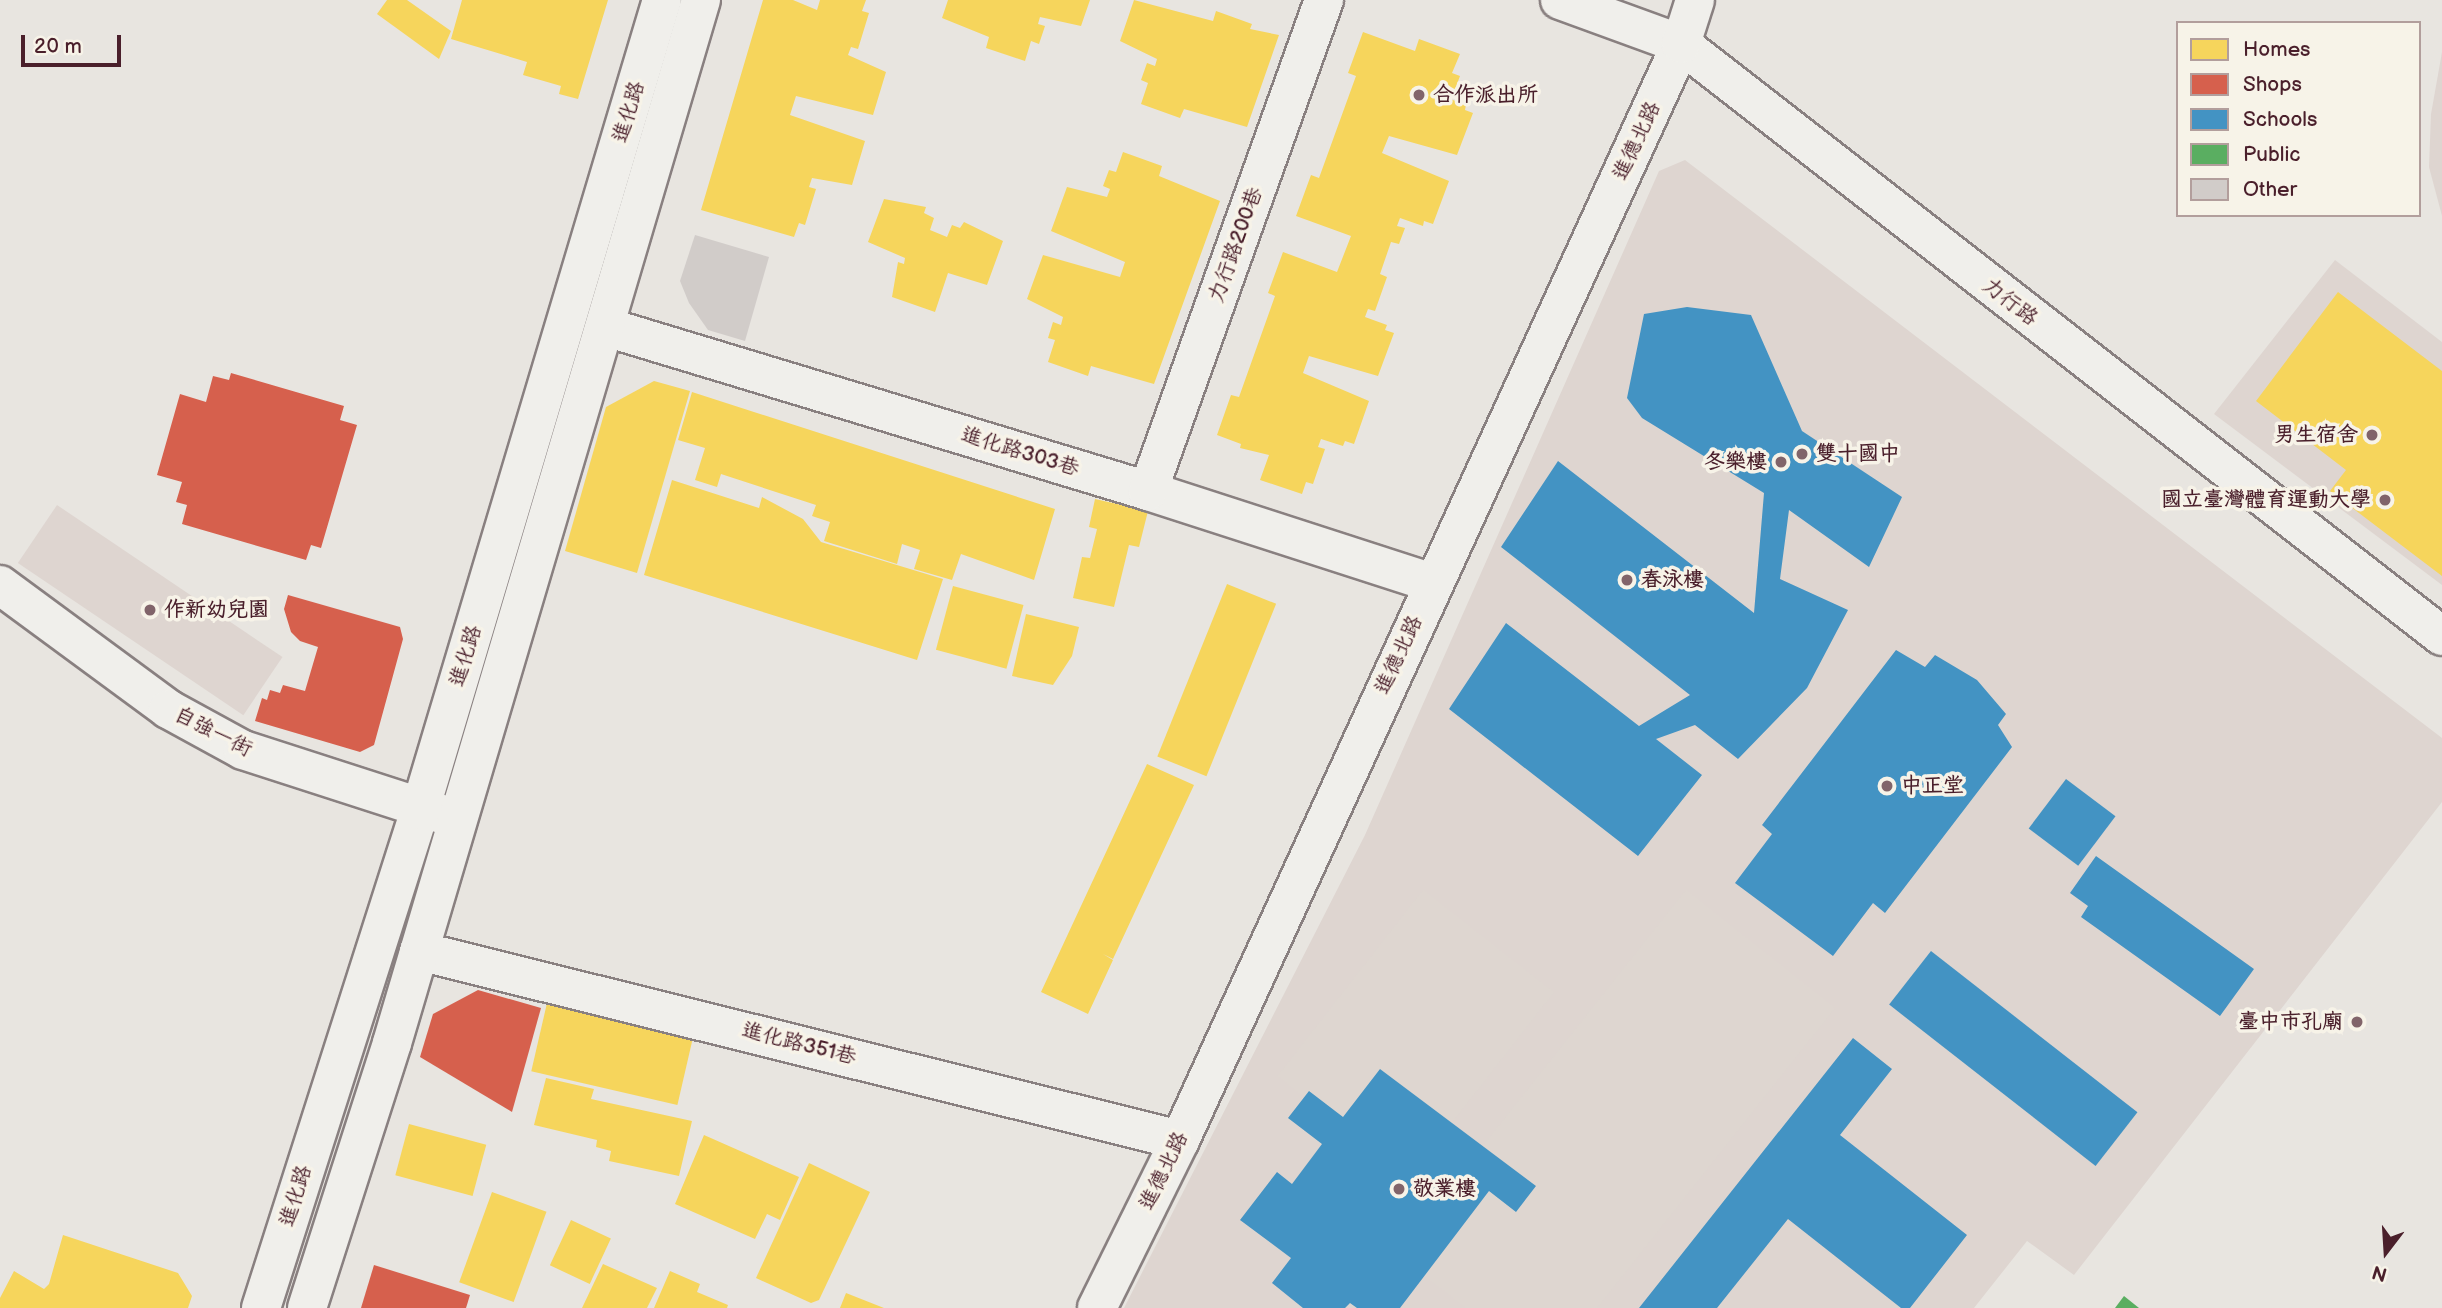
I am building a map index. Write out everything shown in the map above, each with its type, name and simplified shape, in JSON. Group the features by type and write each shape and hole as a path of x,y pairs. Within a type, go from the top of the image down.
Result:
{"street":[{"name":"進化路","path":"261,1308 420,810 662,0"},
{"name":"進化路","path":"307,1308 419,951 701,0"},
{"name":"力行路200巷","path":"1148,491 1324,0"},
{"name":"力行路","path":"1560,0 1681,44 2442,636"},
{"name":"進德北路","path":"1097,1308 1180,1140 1432,583 1681,44 1695,0"},
{"name":"進化路303巷","path":"606,327 1148,491 1432,583"},
{"name":"自強一街","path":"0,585 169,709 243,750 420,810 456,819"},
{"name":"進化路351巷","path":"419,951 1180,1140"}],"shaded area":[{"path":"2442,52 2442,216 2429,167 2431,114"},
{"name":"雙十國中","path":"1685,160 2442,738 2442,802 2074,1275 2027,1241 1974,1308 1124,1308 1365,835 1659,171"},
{"name":"國立臺灣體育運動大學","path":"2335,260 2442,342 2442,585 2214,414"},
{"name":"作新幼兒園","path":"57,505 282,657 243,715 18,563"},
{"path":"1423,890 1554,992 1409,1178 1278,1076"},
{"path":"1686,890 1835,1008 1597,1308 1466,1308 1397,1254"}],"building: Homes":[{"path":"387,0 407,0 451,31 439,59 377,14"},
{"path":"462,0 608,0 578,99 559,94 561,86 523,75 527,62 451,39"},
{"path":"763,0 793,0 817,10 820,0 866,0 862,11 869,13 858,49 851,47 848,55 886,72 873,115 796,96 790,115 865,141 852,185 812,178 809,187 816,189 805,225 799,223 794,237 701,210"},
{"path":"948,0 1090,0 1081,26 1040,17 1038,24 1045,26 1039,44 1031,41 1025,61 986,48 989,37 942,18"},
{"path":"1134,0 1213,21 1216,11 1252,24 1250,29 1279,35 1247,127 1184,109 1180,118 1141,104 1148,83 1141,80 1147,63 1155,66 1157,59 1120,41"},
{"path":"1363,32 1415,51 1419,39 1460,54 1452,73 1460,76 1454,92 1448,89 1445,97 1466,105 1465,110 1473,113 1457,155 1389,136 1382,153 1449,181 1433,224 1424,221 1423,226 1400,218 1397,226 1405,228 1399,244 1391,242 1380,274 1387,277 1375,311 1368,309 1365,317 1387,325 1385,330 1394,333 1378,376 1309,356 1303,373 1369,401 1354,444 1345,441 1343,446 1321,439 1318,447 1325,449 1313,484 1306,482 1302,494 1260,480 1269,455 1240,448 1241,444 1217,435 1231,395 1239,397 1275,296 1268,293 1283,252 1337,272 1351,236 1296,216 1311,175 1319,178 1356,76 1348,73"},
{"path":"1123,152 1162,166 1159,176 1220,201 1154,384 1091,366 1088,376 1048,362 1055,340 1048,338 1053,322 1061,325 1063,317 1027,299 1043,255 1120,277 1125,262 1051,231 1067,187 1107,197 1110,189 1103,186 1109,170 1116,172"},
{"path":"884,199 926,207 924,213 934,218 930,230 947,237 952,225 960,228 964,222 1003,241 987,285 948,273 935,312 892,297 898,262 904,264 905,258 868,242"},
{"name":"國立臺灣體育運動大學","path":"2338,292 2442,371 2442,576 2330,491 2346,470 2256,401"},
{"path":"654,381 690,391 637,573 565,551 606,407"},
{"path":"692,392 1055,509 1034,580 961,554 952,580 914,569 920,550 902,544 897,564 824,541 830,522 812,516 816,505 721,474 717,487 695,480 705,448 678,440"},
{"path":"672,480 759,508 762,497 803,519 821,542 943,579 917,660 644,575"},
{"path":"1095,499 1148,511 1139,547 1129,545 1114,607 1073,598 1082,557 1090,558 1097,529 1089,527"},
{"path":"1227,584 1276,604 1206,776 1157,756"},
{"path":"953,586 1024,605 1006,669 936,650"},
{"path":"1026,614 1079,627 1072,656 1053,685 1012,676"},
{"path":"1147,764 1194,785 1113,959 1103,954 1113,960 1088,1014 1041,992"},
{"path":"547,1003 693,1037 677,1105 531,1071"},
{"path":"546,1078 594,1089 591,1099 692,1121 679,1176 609,1161 611,1151 596,1147 597,1140 534,1125"},
{"path":"409,1124 486,1145 473,1196 395,1175"},
{"path":"704,1135 799,1177 780,1220 767,1214 755,1239 675,1204"},
{"path":"809,1163 870,1192 819,1300 811,1303 756,1278"},
{"path":"492,1192 547,1212 514,1302 459,1282"},
{"path":"571,1220 611,1239 590,1284 550,1265"},
{"path":"63,1235 178,1273 192,1296 188,1308 0,1308 0,1298 14,1271 44,1289 49,1284"},
{"path":"603,1264 657,1288 647,1308 582,1308"},
{"path":"670,1271 700,1284 697,1292 728,1305 727,1308 654,1308"},
{"path":"846,1293 884,1308 840,1308"}],"building: Shops":[{"path":"231,373 344,406 340,420 357,425 321,548 311,545 306,560 182,524 187,505 176,502 182,482 157,475 180,394 206,402 213,376 229,380"},
{"path":"288,595 400,627 403,639 374,745 360,752 255,721 262,698 267,700 270,690 280,693 283,685 305,691 318,647 300,641 291,632 284,609"},
{"path":"478,990 541,1008 512,1112 420,1057 433,1014"},
{"path":"374,1265 470,1295 466,1308 361,1308"}],"building: Schools":[{"path":"1687,307 1751,315 1802,431 1902,497 1869,567 1789,510 1780,579 1848,610 1807,688 1738,759 1695,725 1656,739 1702,775 1638,856 1449,709 1506,623 1639,726 1690,695 1501,547 1558,461 1754,613 1764,493 1642,418 1627,398 1644,314"},
{"name":"中正堂","path":"1896,650 1925,667 1935,655 1977,680 2006,714 1998,725 2012,747 1885,913 1873,903 1833,956 1735,883 1772,834 1762,825"},
{"path":"2066,779 2116,816 2078,866 2029,829"},
{"path":"2096,856 2254,969 2220,1016 2081,917 2088,906 2070,893"},
{"path":"1931,951 2137,1112 2096,1166 1889,1005"},
{"path":"1853,1038 1892,1069 1840,1135 1967,1235 1910,1308 1901,1308 1788,1219 1717,1308 1639,1308"},
{"name":"敬業樓","path":"1380,1069 1536,1186 1516,1212 1489,1191 1400,1308 1357,1308 1350,1303 1345,1308 1303,1308 1272,1283 1291,1258 1240,1220 1277,1172 1292,1184 1322,1144 1288,1118 1309,1091 1343,1117"}],"building: Public":[{"path":"2124,1296 2139,1308 2115,1308"}],"building: Other":[{"path":"695,235 769,257 745,341 708,330 689,303 680,281"}],"place":[{"name":"合作派出所","path":"1419,95"},
{"name":"男生宿舍","path":"2372,435"},
{"name":"雙十國中","path":"1802,454"},
{"name":"冬樂樓","path":"1781,462"},
{"name":"國立臺灣體育運動大學","path":"2385,500"},
{"name":"春泳樓","path":"1627,580"},
{"name":"作新幼兒園","path":"150,610"},
{"name":"中正堂","path":"1887,786"},
{"name":"臺中市孔廟","path":"2357,1022"},
{"name":"敬業樓","path":"1399,1189"}]}
